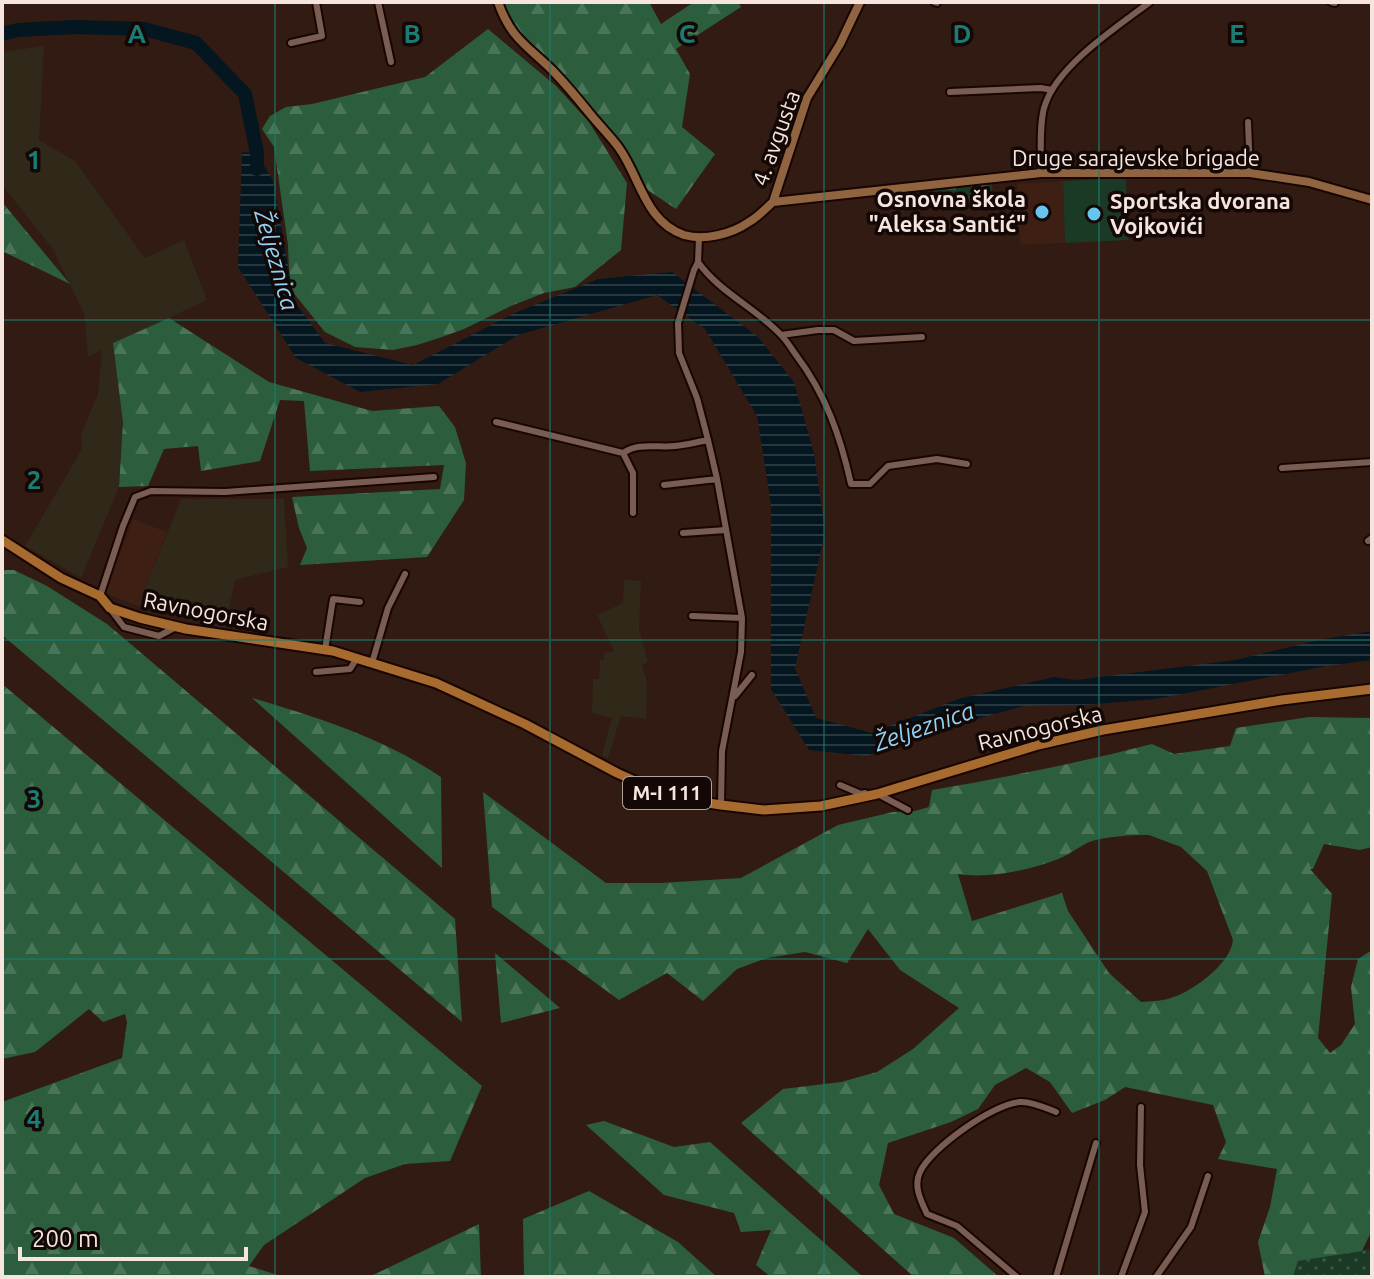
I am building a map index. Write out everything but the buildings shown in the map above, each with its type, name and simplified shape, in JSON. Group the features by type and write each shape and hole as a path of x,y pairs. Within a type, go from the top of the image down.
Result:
{"main road":[{"path":"498,2 519,41 551,69 619,148 646,202 673,230 699,237 734,230 750,222 773,202"},
{"name":"4. avgusta","path":"773,202 807,98 840,44 860,2"},
{"name":"Druge sarajevske brigade","path":"773,202 1041,173 1250,173 1309,182 1372,200"},
{"name":"Ravnogorska","path":"3,541 61,578 100,596 110,608 176,627 325,650 357,658 436,683 646,786 696,801 764,810 821,806 877,794 1038,745 1103,730 1282,700 1372,689"}],"street":[{"path":"291,43 322,36 316,2"},
{"path":"378,2 391,62"},
{"path":"1041,173 1044,106 1052,90 1090,47 1150,2"},
{"path":"950,92 1052,90"},
{"path":"1248,122 1250,173"},
{"path":"699,237 698,262 678,323 679,353 697,398 708,440 742,618 741,652 722,751 721,805"},
{"path":"698,262 729,294 781,335 811,375 832,417 851,484 870,484 888,466 937,459 967,464"},
{"path":"781,335 834,330 854,341 922,337"},
{"path":"496,422 623,453 638,446 677,446 708,440"},
{"path":"623,453 633,473 633,513"},
{"path":"1282,468 1372,462"},
{"path":"100,596 135,497 151,491 225,492 434,477"},
{"path":"664,485 717,479"},
{"path":"683,533 726,530"},
{"path":"372,663 388,608 405,574"},
{"path":"325,650 333,599 360,602"},
{"path":"692,616 742,618"},
{"path":"316,672 350,669 357,658"},
{"path":"732,699 752,675"},
{"path":"840,785 861,794 872,791 908,810"},
{"path":"1017,1277 957,1226 927,1214 918,1195 919,1174 936,1149 995,1111 1021,1102 1056,1112"},
{"path":"1121,1277 1145,1212 1140,1165 1141,1107"},
{"path":"1056,1277 1096,1143"},
{"path":"1156,1277 1191,1227 1208,1176"}],"shaded area":[{"path":"44,46 39,140 75,161 145,258 184,240 207,300 113,344 123,423 119,487 81,578 25,546 82,449 81,434 98,394 102,350 88,357 84,313 52,248 2,185 2,52"},
{"path":"1063,181 1065,243 1020,245 1017,184"},
{"path":"181,499 284,499 288,567 235,580 225,628 138,606"},
{"path":"133,519 167,532 138,606 104,593"},
{"path":"624,580 641,581 639,629 648,662 642,665 647,682 646,719 621,716 608,758 602,755 612,718 592,713 593,679 599,679 600,660 604,660 604,653 614,651 597,615 623,603"}],"green space":[{"path":"502,2 649,2 661,24 694,2 738,2 741,7 676,49 690,74 682,127 715,154 676,209 643,187 621,143 529,44 510,20"},
{"path":"488,29 556,86 589,122 627,183 621,250 575,287 544,293 464,329 393,350 355,347 325,332 292,291 274,147 262,129 270,116 286,107 312,104 425,77"},
{"path":"1126,178 1128,240 1065,243 1063,181"},
{"path":"992,184 993,200 934,201 931,189"},
{"path":"2,202 70,284 2,251"},
{"path":"169,318 269,382 372,411 439,406 455,427 466,463 464,500 427,557 300,565 307,548 292,497 440,489 444,465 310,471 304,401 280,400 260,461 201,471 198,446 164,449 148,486 119,487 123,423 113,343"},
{"path":"2,570 14,570 47,586 107,624 455,919 462,1022 2,635"},
{"path":"2,684 482,1086 450,1161 405,1164 365,1178 264,1245 249,1266 284,1277 2,1277 2,1102 122,1058 127,1022 125,1014 103,1022 89,1009 35,1052 2,1059"},
{"path":"252,698 373,740 441,777 442,868"},
{"path":"1309,717 1372,718 1372,847 1360,850 1324,844 1313,869 1310,869 1332,894 1318,1038 1330,1053 1341,1045 1355,1024 1351,987 1358,959 1372,950 1372,1230 1362,1251 1298,1261 1293,1277 1265,1277 1258,1242 1270,1207 1277,1169 1218,1159 1226,1142 1213,1105 1125,1087 1105,1100 1072,1113 1050,1082 1026,1068 995,1085 978,1109 951,1122 888,1143 879,1185 894,1214 954,1238 999,1277 914,1277 741,1123 783,1089 841,1082 877,1072 913,1049 959,1008 900,970 868,929 847,963 805,952 767,958 737,969 703,1001 667,973 619,1000 492,907 483,792 606,883 741,878 838,825 929,807 932,790 1152,744 1174,754 1230,746 1236,728","holes":["1149,835 1181,847 1207,871 1233,940 1231,949 1218,968 1188,991 1161,1000 1141,1002 1109,973 1068,911 1062,893 972,921 958,874 982,875 1022,870 1062,857 1092,841 1113,837"]},
{"path":"495,953 560,1008 501,1023"},
{"path":"604,1121 674,1147 710,1142 863,1277 771,1277 756,1265 771,1230 741,1232 734,1213 664,1195 586,1125"},
{"path":"589,1191 678,1242 717,1277 524,1277 523,1219"},
{"path":"479,1224 481,1277 369,1277"},
{"path":"1372,1249 1372,1277 1293,1277 1298,1261"}],"water":[{"path":"242,152 257,153 273,181 294,301 325,343 413,365 515,313 598,279 672,272 758,337 794,382 814,454 825,532 795,668 816,718 872,733 958,699 1054,677 1077,680 1235,660 1372,631 1372,660 1156,699 1024,706 932,731 867,756 809,750 771,689 771,504 757,416 705,329 657,295 518,335 438,384 360,392 296,358 238,267"}],"waterway":[{"name":"Željeznica","path":"2,34 18,30 75,27 144,29 196,43 245,94 257,153 257,169"}],"place":[{"name":"Osnovna škola \"Aleksa Santić\"","path":"1042,212"},
{"name":"Sportska dvorana Vojkovići","path":"1094,214"}]}
